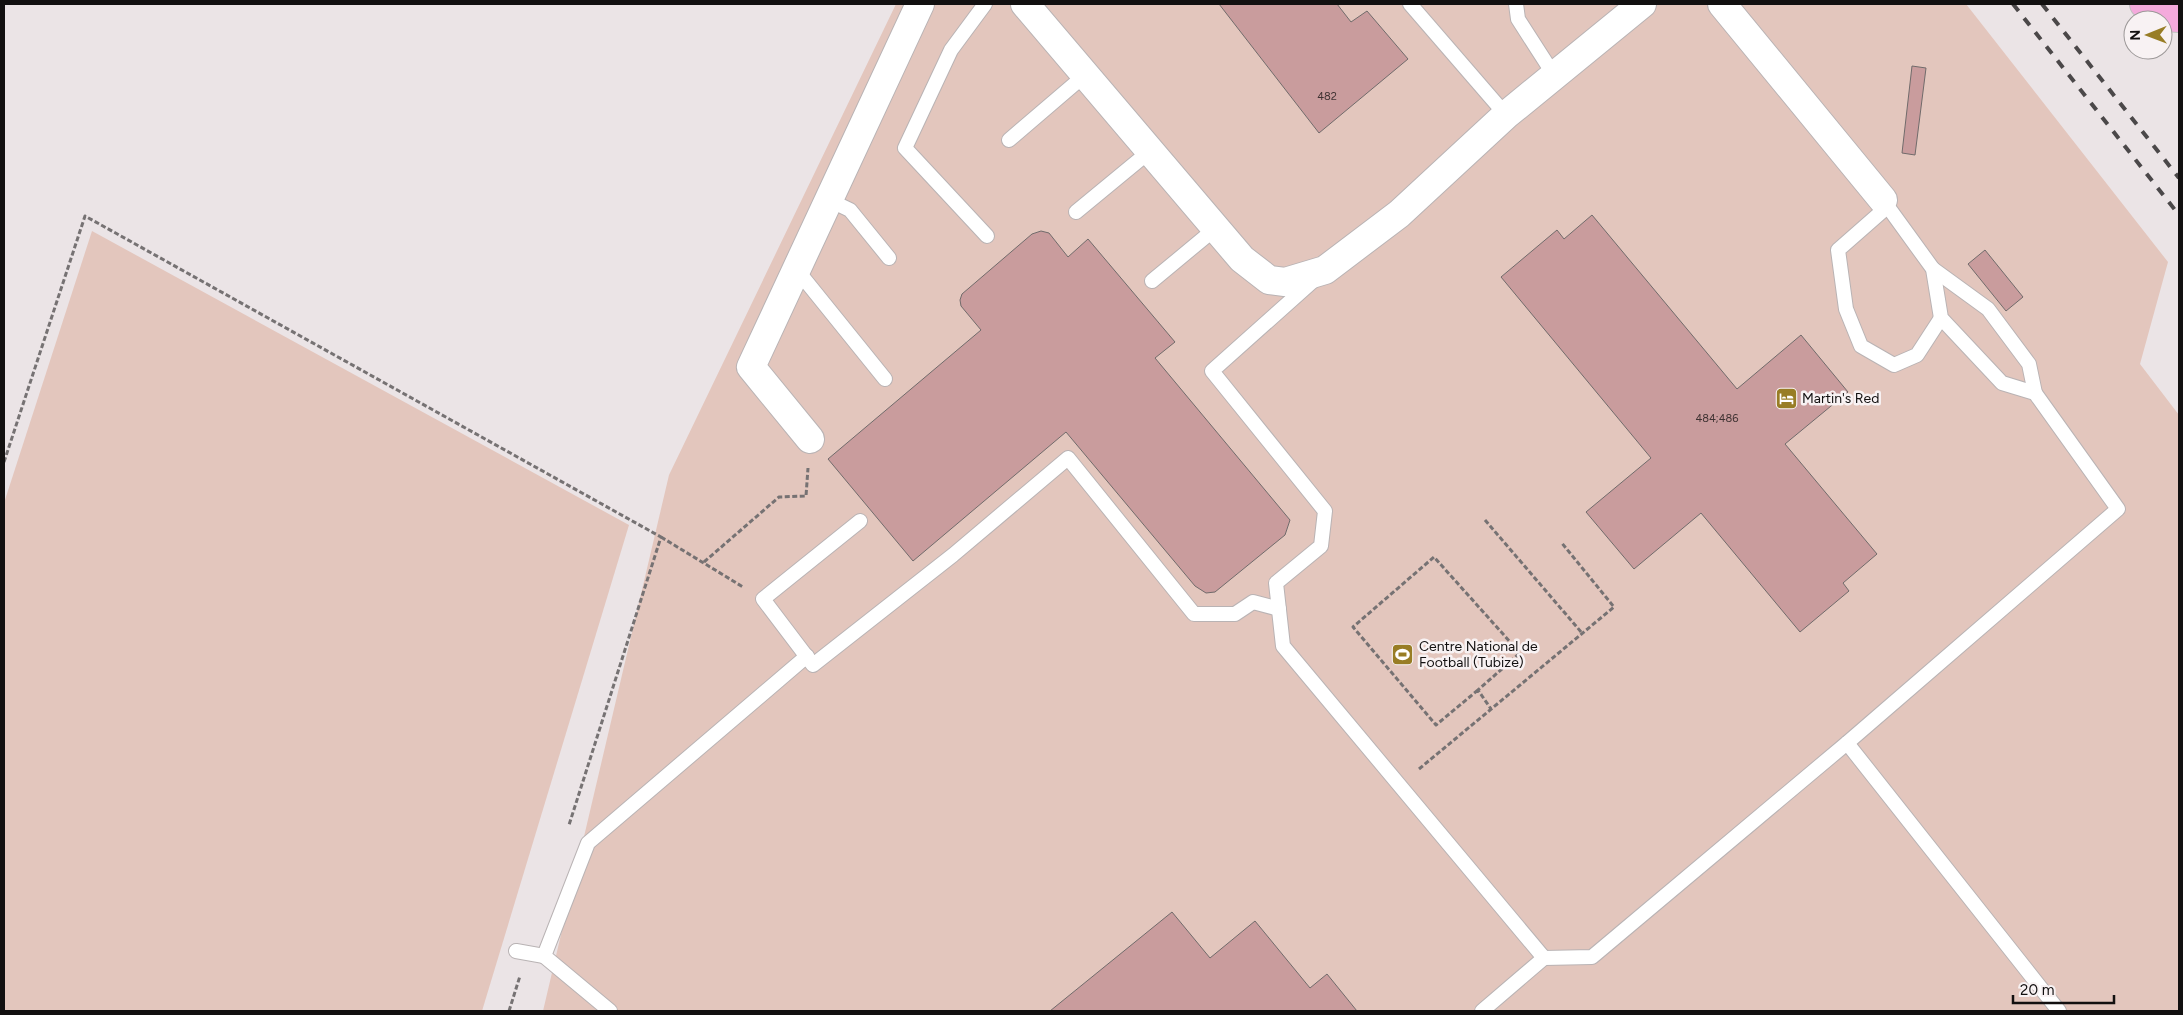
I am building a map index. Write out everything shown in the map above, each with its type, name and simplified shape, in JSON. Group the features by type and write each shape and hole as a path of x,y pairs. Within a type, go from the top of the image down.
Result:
{"main road":[{"path":"2144,4 2165,16 2179,18"}],"street":[{"path":"810,439 751,367 920,4"},
{"path":"1025,4 1242,258 1269,280 1285,282 1325,270 1399,214 1506,115 1642,4"},
{"path":"1722,4 1885,204"}],"lane":[{"path":"985,4 951,50 905,148 987,236"},
{"path":"1410,4 1506,115"},
{"path":"1516,4 1518,19 1554,75"},
{"path":"1009,140 1085,75"},
{"path":"1076,212 1150,151"},
{"path":"829,200 850,210 889,258"},
{"path":"1482,1011 1544,958 1592,957 1847,743 2118,509 2035,393 2029,364 1988,309 1933,270 1885,204 1838,250 1846,310 1861,346 1894,365 1917,355 1941,318"},
{"path":"1152,281 1216,228"},
{"path":"796,270 885,379"},
{"path":"1325,270 1212,371 1325,511 1321,546 1276,583 1283,646 1544,958"},
{"path":"1933,270 1941,318 2002,383 2035,393"},
{"path":"860,521 763,599 813,664 953,555 1068,458 1194,614 1235,614 1253,602 1279,609"},
{"path":"544,956 588,842 807,656"},
{"path":"1847,743 2059,1011"},
{"path":"522,952 544,956 610,1011"}],"path":[{"path":"4,462 85,216 661,537 763,599"},
{"path":"704,562 779,497 806,496 810,439"},
{"path":"1484,520 1582,633"},
{"path":"567,830 661,537"},
{"path":"1399,786 1614,607 1561,542"},
{"path":"1434,557 1520,653 1478,690 1436,725 1353,627 1434,557"},
{"path":"1478,690 1491,709"},
{"path":"509,1011 522,952"}],"shaded area":[{"name":"Centre National de Football (Tubize)","path":"896,4 1966,4 2168,262 2140,364 2179,415 2179,1011 543,1011 669,475"},
{"path":"92,231 629,525 482,1011 4,1011 4,503"}],"building":[{"path":"1219,4 1337,4 1351,22 1367,11 1408,59 1319,133"},
{"path":"1912,66 1926,68 1915,155 1902,153"},
{"path":"1592,215 1737,389 1801,335 1848,392 1785,444 1877,554 1843,583 1849,591 1800,632 1701,513 1634,569 1586,512 1651,458 1501,277 1557,230 1564,239"},
{"path":"1041,231 1049,233 1068,257 1088,239 1175,342 1155,358 1290,520 1285,535 1215,592 1206,593 1195,586 1066,432 913,561 828,459 981,330 961,306 962,294 1032,234"},
{"path":"1985,250 2023,297 2006,311 1968,264"},
{"path":"1172,912 1210,958 1255,921 1310,988 1327,974 1357,1011 1050,1011"}],"railway":[{"path":"2013,4 2179,215"},
{"path":"2042,4 2179,178"}],"place":[{"name":"Martin's Red","path":"1786,398"},
{"name":"Centre National de Football (Tubize)","path":"1403,654"}]}
